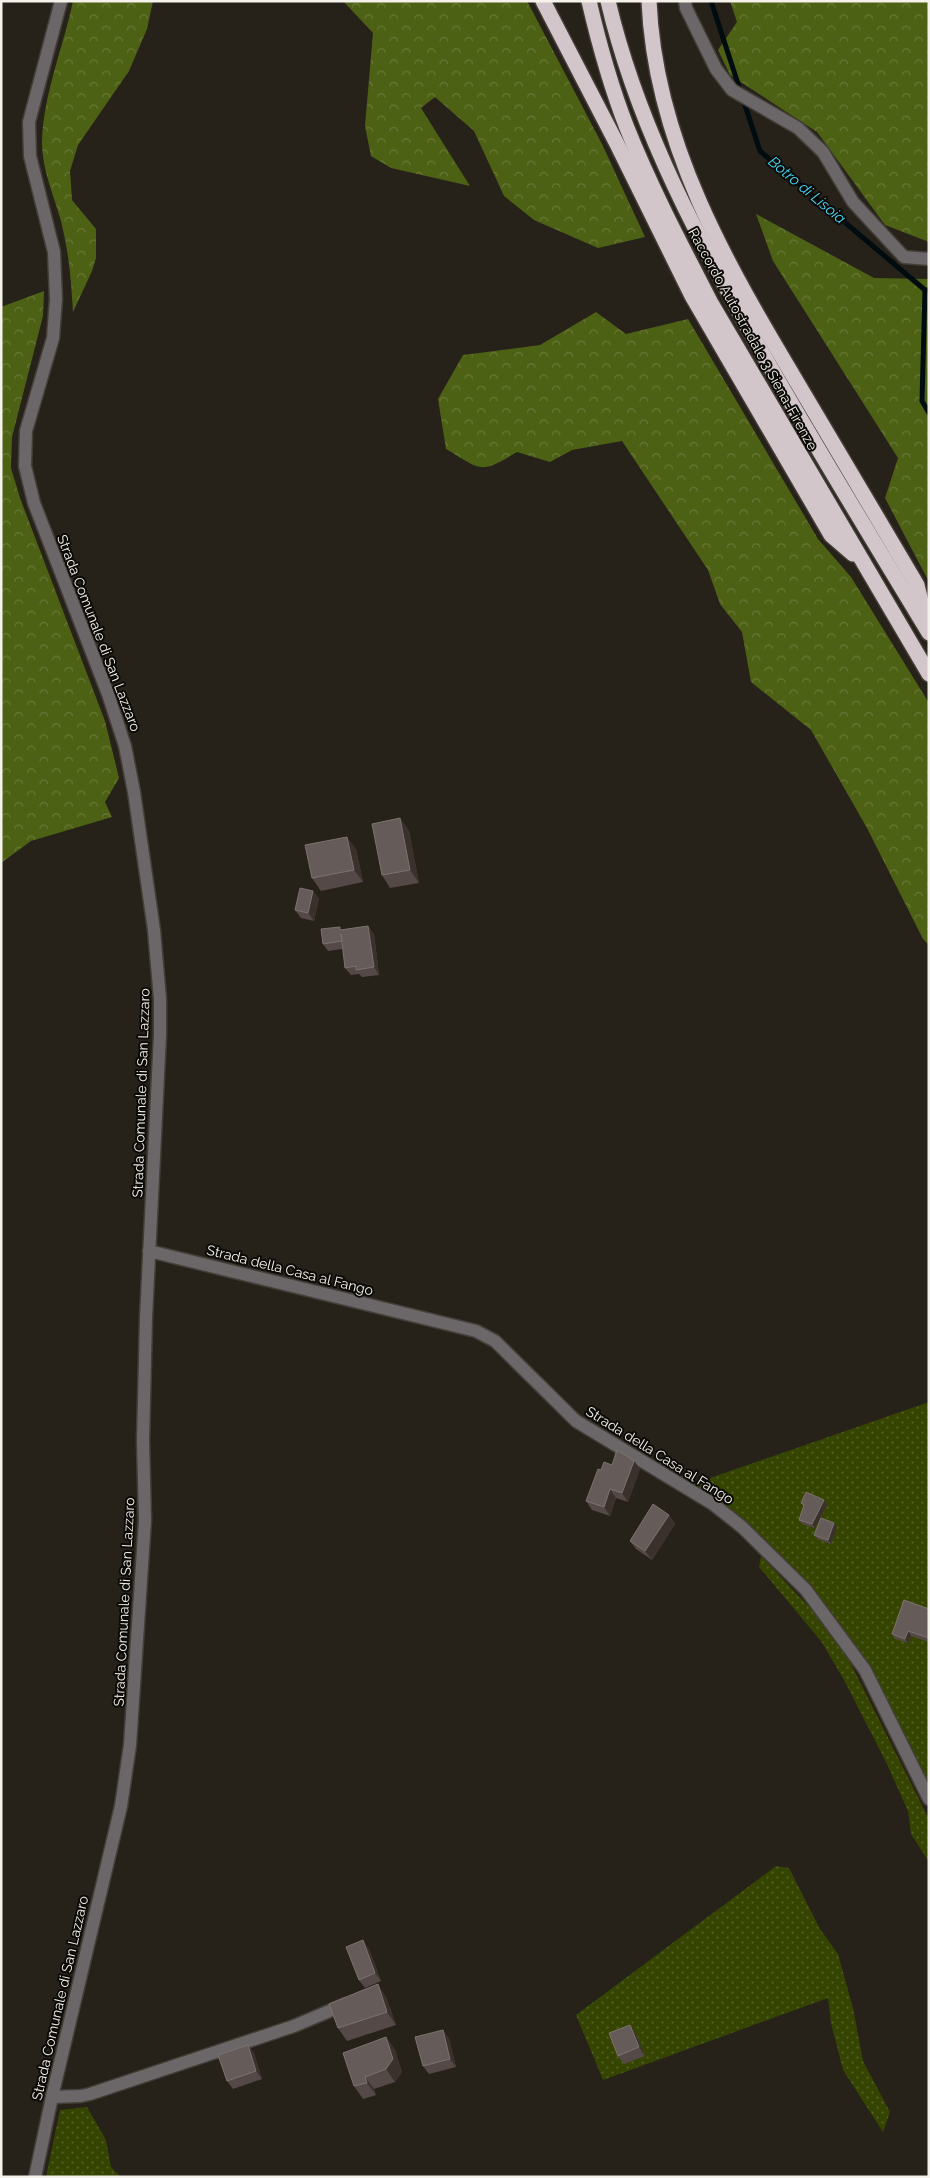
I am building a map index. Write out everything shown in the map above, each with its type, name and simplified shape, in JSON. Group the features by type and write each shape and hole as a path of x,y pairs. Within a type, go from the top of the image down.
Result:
{"highway":[{"path":"543,1 617,144 692,296 721,348 831,535 863,563"},
{"name":"Raccordo Autostradale 3 Siena-Firenze","path":"588,1 615,96 678,240 711,303 929,674"},
{"name":"Raccordo Autostradale 3 Siena-Firenze","path":"608,1 630,77 646,122 692,223 773,372 929,632"},
{"path":"649,1 653,46 661,91 682,160 701,208 742,288 917,585 929,632"}],"street":[{"name":"Strada Comunale di San Lazzaro","path":"35,2177 52,2097 110,1854 129,1758 146,1520 144,1432 149,1251 157,1128 160,1000 154,930 136,801 121,730 34,503 25,466 26,431 53,338 56,299 54,252 30,156 28,122 61,1"},
{"path":"685,1 686,8 716,70 732,90 798,128 823,152 853,202 904,257 929,259"},
{"name":"Strada della Casa al Fango","path":"149,1251 476,1331 495,1342 576,1421 713,1504 742,1527 806,1590 865,1670 929,1799"},
{"path":"52,2097 81,2096 173,2068 294,2026 360,1998"}],"green space":[{"path":"73,1 153,1 147,29 129,71 78,145 70,171 72,200 96,229 96,258 73,312 66,244 46,173 42,143 46,107"},
{"path":"343,1 527,1 602,144 645,237 598,248 534,220 504,196 474,131 435,97 421,108 470,186 391,168 371,156 365,126 373,33"},
{"path":"730,1 929,1 929,242 885,225 817,132 730,75 718,50 737,22"},
{"path":"756,214 874,278 929,279 929,582 885,498 898,458 773,261"},
{"path":"44,291 43,316 12,437 11,468 20,498 105,721 119,778 105,802 112,817 31,841 1,863 1,307"},
{"path":"596,312 626,334 688,319 818,539 851,577 929,703 929,945 923,939 867,828 811,730 751,682 742,632 720,604 708,570 622,441 572,450 550,462 517,452 487,467 467,462 446,449 438,399 463,355 540,345"},
{"path":"929,1402 929,1787 857,1651 837,1621 759,1537 713,1496 690,1485"},
{"path":"761,1556 811,1609 850,1662 929,1819 929,1862 911,1834 908,1811 887,1764 844,1680 821,1641 759,1567"},
{"path":"776,1866 789,1868 820,1929 838,1954 853,2008 863,2061 890,2112 883,2132 843,2070 831,2023 828,1998 603,2080 576,2015"},
{"path":"87,2107 106,2140 111,2167 121,2177 46,2177 60,2110"}],"building":[{"path":"400,818 410,870 382,875 372,824"},
{"path":"347,837 354,870 312,878 305,845"},
{"path":"300,888 313,891 308,913 295,910"},
{"path":"368,926 374,967 356,970 356,966 345,968 342,941 323,944 321,929 340,927 340,930"},
{"path":"617,1450 634,1461 622,1493 610,1489 604,1507 586,1501 598,1469 601,1470 604,1462 612,1465"},
{"path":"806,1492 824,1500 812,1524 799,1520 804,1505 801,1503"},
{"path":"653,1504 669,1515 645,1551 630,1541"},
{"path":"821,1518 834,1523 828,1540 814,1535"},
{"path":"904,1600 929,1609 929,1638 908,1631 905,1639 892,1634"},
{"path":"363,1940 375,1973 359,1980 346,1947"},
{"path":"378,1984 387,2012 338,2028 329,2004"},
{"path":"630,2025 639,2047 618,2056 609,2033"},
{"path":"443,2030 450,2059 423,2066 415,2037"},
{"path":"386,2037 393,2059 386,2069 365,2077 367,2083 354,2086 343,2053"},
{"path":"248,2045 256,2071 227,2081 218,2055"}],"waterway":[{"name":"Botro di Lisoia","path":"711,1 760,151 925,290 929,290"},
{"path":"925,290 922,401 929,413"}]}
